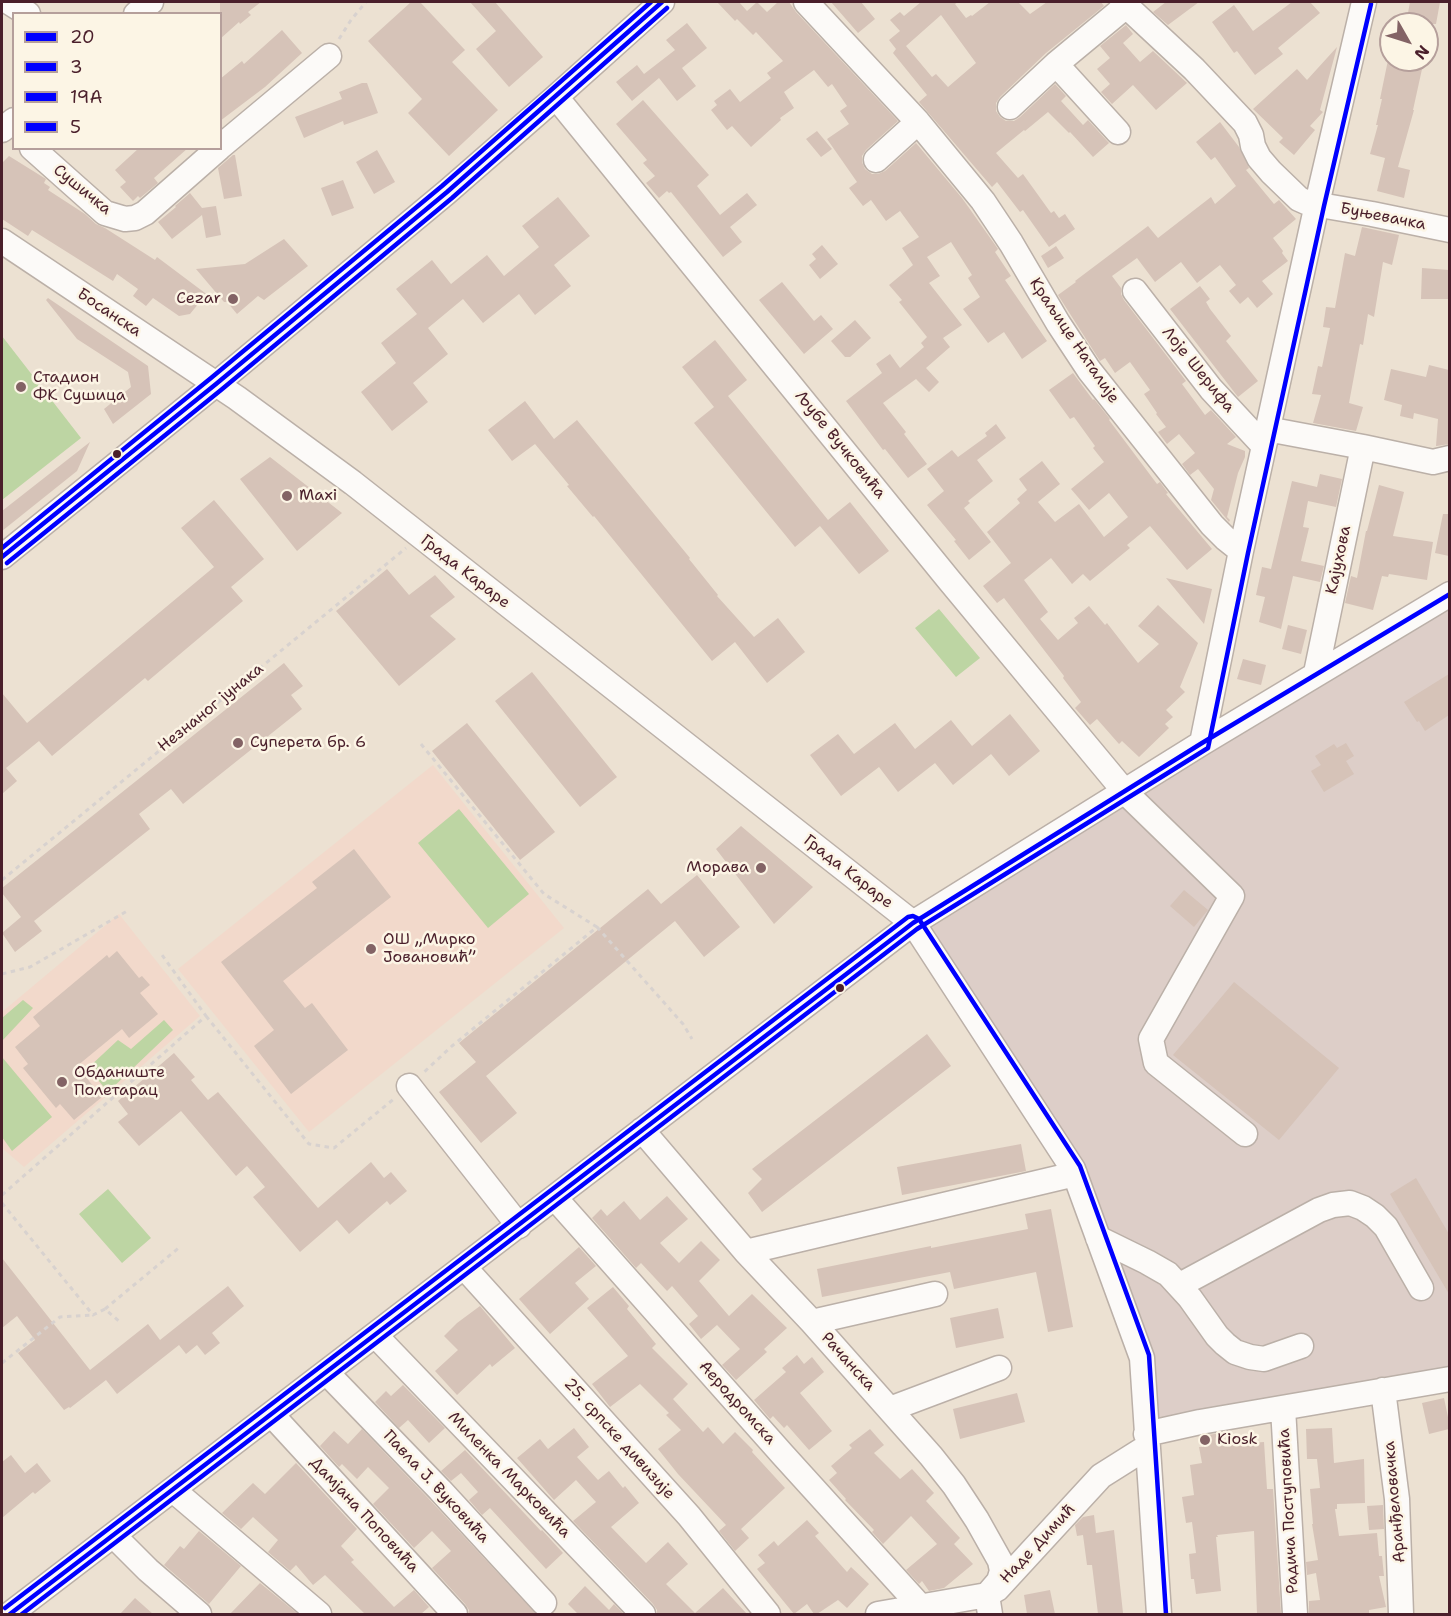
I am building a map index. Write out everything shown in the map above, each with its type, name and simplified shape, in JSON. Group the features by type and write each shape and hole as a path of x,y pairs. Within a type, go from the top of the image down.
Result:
{"street":[{"path":"9,2 25,12"},
{"path":"138,12 151,2"},
{"path":"2,557 216,384 447,192 662,2"},
{"name":"Краљице Наталије","path":"806,2 918,122 998,221 1058,323 1089,370 1212,525 1240,550"},
{"path":"1202,743 1240,550 1364,2"},
{"path":"1010,107 1124,4"},
{"name":"Буњевачка","path":"1124,4 1194,69 1245,123 1256,152 1271,172 1299,199 1449,230"},
{"name":"Сушичка","path":"222,146 329,56"},
{"path":"1056,64 1118,132"},
{"name":"Љубе Вучковића","path":"556,98 1125,792 1233,896 1151,1039 1156,1063 1245,1134"},
{"path":"876,160 918,122"},
{"name":"Сушичка","path":"35,150 105,213 125,219 135,218 145,213 218,150"},
{"name":"Босанска","path":"2,241 216,384"},
{"name":"Лоје Шерифа","path":"1135,291 1211,389 1266,438"},
{"name":"Града Караре","path":"216,384 353,483 913,923 1075,1174 1142,1358 1159,1614"},
{"path":"1266,438 1363,447 1433,462 1449,458"},
{"name":"Кајухова","path":"1316,673 1363,447"},
{"path":"21,1612 173,1490 913,923 1316,673 1449,594"},
{"path":"409,1086 519,1226"},
{"name":"Рачанска","path":"642,1130 746,1252 890,1409 954,1485 1000,1561 1002,1571 989,1605"},
{"path":"746,1252 1075,1174"},
{"name":"Аеродромска","path":"555,1198 921,1607"},
{"path":"1180,1286 1319,1210 1350,1203 1363,1208 1386,1227 1421,1288"},
{"path":"1098,1238 1168,1274 1180,1286 1217,1336 1235,1352 1264,1359 1301,1346"},
{"name":"25. српске дивизије","path":"464,1267 689,1516 768,1614"},
{"path":"812,1322 935,1294"},
{"name":"Миленка Марковића","path":"375,1335 643,1614"},
{"path":"890,1409 999,1368"},
{"name":"Павла Ј. Вуковића","path":"327,1373 440,1490 544,1603"},
{"name":"Наде Димић","path":"878,1614 921,1607 989,1605 997,1588 1101,1476 1146,1440 1200,1422 1449,1379"},
{"name":"Аранђеловачка","path":"1383,1390 1397,1499 1401,1614"},
{"name":"Радича Поступовића","path":"1283,1408 1295,1614"},
{"name":"Дамјана Поповића","path":"272,1415 455,1614"},
{"path":"173,1490 319,1614"},
{"path":"114,1536 148,1570 200,1614"}],"path":[{"path":"329,56 351,20 366,2"},
{"name":"Незнаног јунака","path":"2,880 420,537"},
{"path":"421,744 544,894 597,927 683,1024 692,1039"},
{"path":"2,974 30,967 128,911"},
{"path":"162,955 206,1016 309,1144 334,1148 409,1086 452,1046 597,927"},
{"path":"2,1195 206,1016"},
{"path":"2,1203 93,1315"},
{"path":"2,1363 60,1317 93,1315 105,1309 182,1245"},
{"path":"105,1309 121,1323"}],"shaded area":[{"path":"1449,594 1449,1379 1146,1434 1142,1358 1073,1169 913,923"},
{"name":"ОШ „Мирко Јовановић”","path":"433,765 564,928 309,1132 178,969"},
{"name":"Обданиште Полетарац","path":"119,914 200,1016 24,1167 2,1148 2,1012"}],"green space":[{"name":"Стадион ФК Сушица","path":"2,336 81,438 2,500"},
{"path":"939,609 980,658 956,677 915,628"},
{"path":"459,809 529,894 488,928 418,843"},
{"path":"23,1000 33,1008 2,1041 2,1018"},
{"path":"164,1020 173,1030 108,1092 88,1068 118,1040 131,1049"},
{"path":"2,1057 52,1117 12,1151 2,1137"},
{"path":"108,1189 151,1238 122,1263 79,1214"}],"building":[{"path":"220,2 261,2 248,12 251,15 222,37 222,12 220,12"},
{"path":"411,2 420,2 465,50 452,62 498,110 449,156 408,113 422,99 368,41"},
{"path":"470,2 495,2 543,57 509,87 476,49 496,31"},
{"path":"717,2 739,2 747,11 757,2 767,12 778,2 789,2 898,121 866,150 862,156 865,169 872,174 885,171 916,143 962,198 998,249 995,252 1011,276 1005,280 1047,341 1022,359 1004,332 988,343 963,309 980,297 968,278 972,275 951,242 927,257 940,276 929,283 962,325 943,338 950,347 926,368 939,382 929,392 916,379 883,403 927,464 908,478 885,449 883,450 846,401 882,373 876,364 890,354 900,368 924,347 921,343 927,337 899,302 902,300 889,285 913,265 902,248 919,237 900,211 886,221 871,200 863,206 849,188 857,182 827,139 849,124 840,111 847,106 832,84 828,87 814,70 784,92 794,108 780,118 781,120 751,147 732,126 727,130 711,110 717,105 714,101 730,89 740,102 771,78 767,73 783,61 756,32 753,35 737,19 735,21"},
{"path":"831,2 861,2 875,19 858,33"},
{"path":"921,2 958,2 955,4 966,18 990,2 1018,2 1030,14 1047,2 1101,2 1104,6 1046,53 996,103 996,111 1000,117 1006,121 1014,121 1055,84 1066,96 1061,101 1083,125 1088,120 1109,143 1093,157 1048,112 996,153 1018,178 1023,174 1051,213 1054,211 1059,218 1065,214 1075,229 1049,247 1023,210 1020,212 997,182 992,187 919,102 927,95 893,53 896,49 889,40 900,31 890,20 900,12 904,16","holes":["941,15 976,63 948,87 936,74 932,77 906,46"]},
{"path":"1166,2 1199,2 1168,25 1153,12"},
{"path":"1292,2 1310,2 1320,13 1278,48 1283,54 1255,75 1237,51 1234,53 1212,22 1234,5 1253,31"},
{"path":"1410,2 1440,2 1438,12 1408,12"},
{"path":"687,23 707,48 682,68 696,86 677,101 659,78 632,101 616,82 637,65 644,74 675,50 666,40"},
{"path":"1126,25 1133,34 1123,43 1140,62 1153,51 1187,83 1156,110 1133,85 1112,104 1101,92 1110,84 1097,69 1110,58 1100,46"},
{"path":"282,30 302,53 265,87 222,119 222,77 242,61 244,64"},
{"path":"1337,47 1320,110 1323,112 1310,126 1315,130 1294,155 1279,142 1283,138 1253,109 1297,69 1307,80"},
{"path":"1386,72 1421,72 1414,110 1398,167 1410,170 1404,198 1377,191 1385,158 1370,154 1378,125 1376,125 1382,99 1380,99"},
{"path":"367,83 378,113 344,125 343,121 304,138 295,117 342,99 339,92"},
{"path":"643,100 709,175 697,186 720,215 747,193 757,205 730,227 742,242 723,257 671,192 667,191 659,198 646,183 655,176 643,163 647,160 616,124"},
{"path":"1220,122 1239,147 1249,168 1246,170 1274,204 1279,200 1296,219 1273,238 1288,261 1262,281 1273,294 1257,308 1248,297 1240,304 1229,291 1236,285 1220,265 1197,283 1181,262 1155,282 1137,258 1112,276 1121,288 1124,300 1186,381 1182,384 1205,415 1211,410 1236,437 1227,444 1245,451 1227,517 1229,522 1211,500 1214,489 1198,469 1190,475 1182,464 1195,453 1179,434 1167,444 1158,432 1166,427 1144,394 1150,390 1130,362 1115,373 1105,358 1100,361 1058,295 1148,226 1158,238 1211,197 1215,204 1236,186 1215,157 1211,160 1196,142"},
{"path":"817,131 832,149 821,157 806,139"},
{"path":"137,150 186,150 154,178 158,183 133,201 120,187 126,182 115,170"},
{"path":"377,150 395,182 374,194 356,162"},
{"path":"235,155 242,196 224,199 218,168"},
{"path":"9,156 46,179 44,183 50,187 48,190 85,214 96,224 155,260 157,257 217,302 199,303 190,314 179,316 153,298 146,306 133,296 138,289 117,274 113,281 32,230 28,236 2,219 2,163"},
{"path":"343,180 354,208 332,216 321,188"},
{"path":"190,193 202,208 216,206 221,235 206,238 202,215 172,239 158,222"},
{"path":"558,197 590,236 554,265 571,286 535,315 519,294 483,323 463,299 428,328 448,354 413,383 428,402 392,431 361,392 396,363 381,343 417,314 396,289 432,260 451,284 487,255 504,276 539,247 522,226"},
{"path":"1362,227 1399,235 1392,265 1383,262 1374,317 1368,314 1363,345 1360,344 1349,403 1363,407 1356,431 1313,423 1321,395 1312,394 1318,366 1322,367 1330,328 1323,327 1326,307 1335,308 1345,253 1355,256"},
{"path":"284,239 308,266 264,300 258,296 237,314 196,269 245,264"},
{"path":"822,245 838,264 820,279 809,265 816,259 812,254"},
{"path":"1056,246 1064,258 1048,268 1041,256"},
{"path":"1422,268 1449,270 1449,299 1421,299"},
{"path":"782,282 814,321 821,315 833,329 804,354 759,300"},
{"path":"1200,286 1210,299 1206,302 1210,309 1231,336 1226,341 1258,381 1238,397 1170,309"},
{"path":"48,298 148,366 151,394 113,424 104,409 131,387 128,372 77,339 46,300"},
{"path":"855,320 871,338 850,357 845,357 831,341"},
{"path":"715,340 747,380 728,396 828,520 850,502 889,551 859,574 820,526 795,547 694,423 714,407 682,367"},
{"path":"1429,365 1449,370 1449,444 1436,446 1438,419 1414,413 1413,419 1400,416 1402,405 1384,400 1391,369 1426,377"},
{"path":"1073,373 1157,484 1160,482 1168,493 1166,494 1212,549 1187,570 1150,526 1127,545 1130,548 1090,581 1083,574 1072,584 1051,558 1024,580 1048,612 1040,619 1058,640 1078,623 1074,618 1089,606 1105,625 1107,623 1138,663 1159,644 1138,626 1158,605 1198,643 1180,687 1185,692 1166,710 1173,717 1165,724 1169,728 1139,757 1122,741 1119,744 1097,719 1090,725 1075,708 1081,702 1063,678 1064,676 1004,598 997,603 983,586 1011,563 987,532 1020,503 1017,499 1027,490 1019,479 1042,461 1060,484 1038,502 1055,522 1079,504 1104,537 1128,517 1109,493 1089,510 1071,489 1104,462 1074,417 1070,419 1049,390"},
{"path":"525,401 554,439 577,420 690,558 717,596 754,637 778,618 805,652 767,683 735,642 712,661 535,444 512,461 488,430"},
{"path":"996,424 1006,438 977,460 993,481 968,501 970,503 964,508 991,542 969,560 954,541 956,540 927,505 944,491 927,469 952,450 958,457 987,436 985,433"},
{"path":"90,442 77,471 2,531 2,511"},
{"name":"Maxi","path":"270,457 342,513 297,551 240,479"},
{"path":"1320,474 1342,479 1336,507 1308,501 1303,527 1309,528 1301,561 1324,566 1320,582 1293,576 1281,629 1259,622 1265,597 1256,595 1262,567 1271,569 1292,481 1317,487"},
{"path":"1379,485 1404,492 1393,536 1433,542 1427,580 1389,574 1388,577 1382,576 1373,610 1345,603 1351,576 1357,578 1366,531"},
{"path":"214,500 264,559 231,587 243,601 148,681 145,678 52,756 39,741 6,768 17,781 2,794 2,693 27,723 214,567 181,528"},
{"path":"1443,514 1449,514 1449,556 1435,553"},
{"path":"387,569 409,595 435,575 455,597 430,616 456,639 399,686 336,611"},
{"path":"1166,578 1212,589 1204,624"},
{"path":"1288,625 1307,630 1301,654 1282,649"},
{"path":"1243,659 1266,665 1261,685 1237,679"},
{"path":"284,663 303,686 291,695 302,709 183,804 171,789 139,814 150,829 34,921 42,931 15,952 2,933 21,917 2,893 2,888"},
{"path":"532,672 617,777 580,807 495,701"},
{"path":"1449,674 1449,715 1425,731 1404,702"},
{"path":"1010,714 1040,751 1009,776 991,754 953,785 935,763 898,792 879,767 841,796 810,755 838,734 854,754 895,723 915,749 951,720 972,746"},
{"path":"467,723 555,832 520,860 432,751"},
{"path":"1346,743 1354,756 1346,761 1354,774 1324,792 1311,771 1321,765 1315,756 1334,744 1337,748"},
{"name":"Морава","path":"741,826 813,887 774,924 716,849"},
{"name":"ОШ „Мирко Јовановић”","path":"354,849 391,897 283,981 305,1008 312,1003 348,1050 291,1094 254,1046 274,1030 221,962 317,888 312,882"},
{"path":"697,875 740,927 704,957 675,921 486,1076 517,1113 481,1143 439,1092 476,1062 459,1043 648,889 661,904"},
{"path":"1184,890 1208,910 1194,927 1170,906"},
{"name":"Обданиште Полетарац","path":"117,951 139,978 142,976 150,985 140,993 158,1014 129,1038 122,1029 77,1066 102,1097 74,1120 60,1104 56,1108 23,1068 28,1064 15,1047 40,1026 33,1017 107,955 109,958"},
{"path":"1234,982 1339,1068 1279,1140 1173,1055"},
{"path":"927,1034 951,1066 762,1212 748,1193 762,1179 752,1169"},
{"path":"174,1053 195,1077 191,1080 208,1100 218,1092 318,1208 371,1162 384,1178 391,1172 407,1191 390,1205 387,1201 349,1234 337,1220 300,1252 253,1197 265,1187 247,1166 236,1176 181,1111 139,1146 118,1122 128,1114 118,1101"},
{"path":"1021,1144 1026,1171 902,1195 897,1167"},
{"path":"1416,1178 1449,1234 1449,1294 1390,1194"},
{"path":"667,1196 688,1219 660,1243 679,1263 701,1241 720,1260 699,1281 729,1316 752,1294 787,1328 764,1349 767,1352 736,1380 722,1365 740,1349 717,1325 701,1339 689,1324 698,1316 672,1286 667,1291 641,1263 636,1268 592,1218 601,1209 607,1216 624,1201 640,1220"},
{"path":"1051,1209 1073,1327 1048,1332 1036,1272 954,1289 950,1272 822,1297 817,1269 1028,1229 1025,1214"},
{"path":"579,1247 596,1266 575,1283 589,1299 550,1334 519,1299"},
{"path":"2,1258 90,1370 148,1324 160,1340 228,1286 244,1306 212,1333 220,1343 205,1355 197,1345 186,1354 179,1345 117,1394 106,1380 70,1408 64,1410 18,1353 35,1340 17,1316 2,1328"},
{"path":"613,1287 629,1306 627,1309 656,1344 652,1348 688,1384 673,1399 703,1432 708,1427 723,1444 735,1432 785,1488 741,1529 749,1538 735,1551 719,1531 726,1525 658,1449 681,1430 666,1415 669,1413 640,1384 610,1407 592,1384 628,1356 587,1308"},
{"path":"480,1306 515,1348 492,1367 490,1364 457,1395 435,1371 458,1350 444,1336"},
{"path":"998,1308 1004,1338 956,1348 950,1318"},
{"path":"797,1355 804,1364 812,1357 824,1372 800,1393 832,1431 809,1450 787,1425 784,1428 773,1416 770,1419 754,1400 786,1372 782,1368"},
{"path":"403,1385 445,1428 429,1443 408,1420 399,1428 375,1402 386,1391 391,1396"},
{"path":"1017,1393 1025,1422 960,1439 953,1409"},
{"path":"1444,1398 1449,1429 1429,1434 1422,1403"},
{"path":"574,1428 589,1447 577,1457 598,1480 609,1471 639,1503 611,1527 646,1563 668,1542 688,1564 666,1584 695,1613 723,1588 747,1614 657,1614 653,1604 573,1521 596,1502 576,1480 554,1500 517,1458 540,1439 548,1449"},
{"path":"1332,1428 1334,1463 1364,1459 1365,1503 1337,1504 1337,1509 1335,1509 1339,1536 1377,1533 1384,1576 1379,1576 1386,1607 1369,1610 1369,1614 1309,1614 1309,1601 1320,1600 1316,1573 1307,1575 1306,1562 1318,1560 1312,1524 1310,1489 1320,1488 1317,1459 1307,1459 1306,1429"},
{"path":"362,1429 536,1614 469,1614 465,1604 432,1568 451,1551 432,1531 414,1548 373,1504 389,1488 368,1467 357,1479 342,1464 339,1467 320,1446 334,1431 348,1444"},
{"path":"870,1429 884,1445 874,1453 900,1479 912,1469 934,1493 926,1501 960,1538 954,1544 973,1564 944,1588 929,1591 922,1581 919,1584 906,1570 937,1544 911,1516 883,1544 872,1532 874,1530 829,1480 837,1473 831,1466 852,1448 849,1445"},
{"path":"1220,1433 1222,1445 1264,1442 1267,1489 1273,1489 1281,1614 1257,1614 1254,1531 1217,1535 1221,1591 1196,1594 1194,1579 1191,1579 1189,1554 1196,1553 1192,1522 1186,1523 1182,1497 1194,1495 1190,1465 1202,1463 1199,1447 1203,1447 1202,1436"},
{"path":"465,1450 563,1553 546,1569 490,1508 482,1515 469,1500 478,1492 461,1473 451,1481 441,1471"},
{"path":"11,1455 25,1473 37,1463 51,1481 35,1494 33,1492 2,1518 2,1462"},
{"path":"296,1463 357,1529 341,1546 354,1560 351,1562 394,1607 414,1590 429,1607 421,1614 365,1614 325,1575 313,1585 296,1565 290,1571 268,1552 278,1540 253,1517 241,1529 222,1513 253,1483 265,1494"},
{"path":"1383,1505 1384,1529 1369,1530 1367,1506"},
{"path":"1094,1515 1096,1533 1114,1530 1123,1613 1098,1614 1092,1565 1087,1565 1083,1535 1077,1536 1075,1525 1083,1517"},
{"path":"807,1520 819,1533 815,1536 847,1572 851,1567 869,1584 847,1608 838,1600 817,1614 814,1614 807,1604 794,1614 757,1569 765,1563 758,1555 774,1541 778,1546"},
{"path":"199,1531 241,1566 209,1604 164,1565 180,1546 184,1549"},
{"path":"260,1583 298,1614 230,1614"},
{"path":"585,1586 609,1610 614,1604 624,1614 578,1614 568,1604"},
{"path":"1050,1590 1055,1614 1027,1614 1024,1595"},
{"path":"135,1598 153,1614 120,1614"}],"transit line":[{"name":"19А","path":"2,548 442,186 651,2"},
{"name":"5","path":"2,557 216,384 447,192 662,2"},
{"name":"3","path":"22,1614 917,929 1208,748 1324,206 1371,4"},
{"name":"3","path":"7,563 221,390 452,198 667,8"},
{"name":"20","path":"10,1614 913,923 1202,743 1450,594"},
{"name":"19А","path":"5,1608 908,917 913,916 919,919 1080,1166 1149,1355 1166,1614"}],"place":[{"name":"Cezar","path":"233,299"},
{"name":"Стадион ФК Сушица","path":"21,387"},
{"name":"Maxi","path":"287,496"},
{"name":"Суперета бр. 6","path":"238,743"},
{"name":"Морава","path":"761,868"},
{"name":"ОШ „Мирко Јовановић”","path":"371,949"},
{"name":"Обданиште Полетарац","path":"62,1082"},
{"name":"Kiosk","path":"1205,1440"}]}
